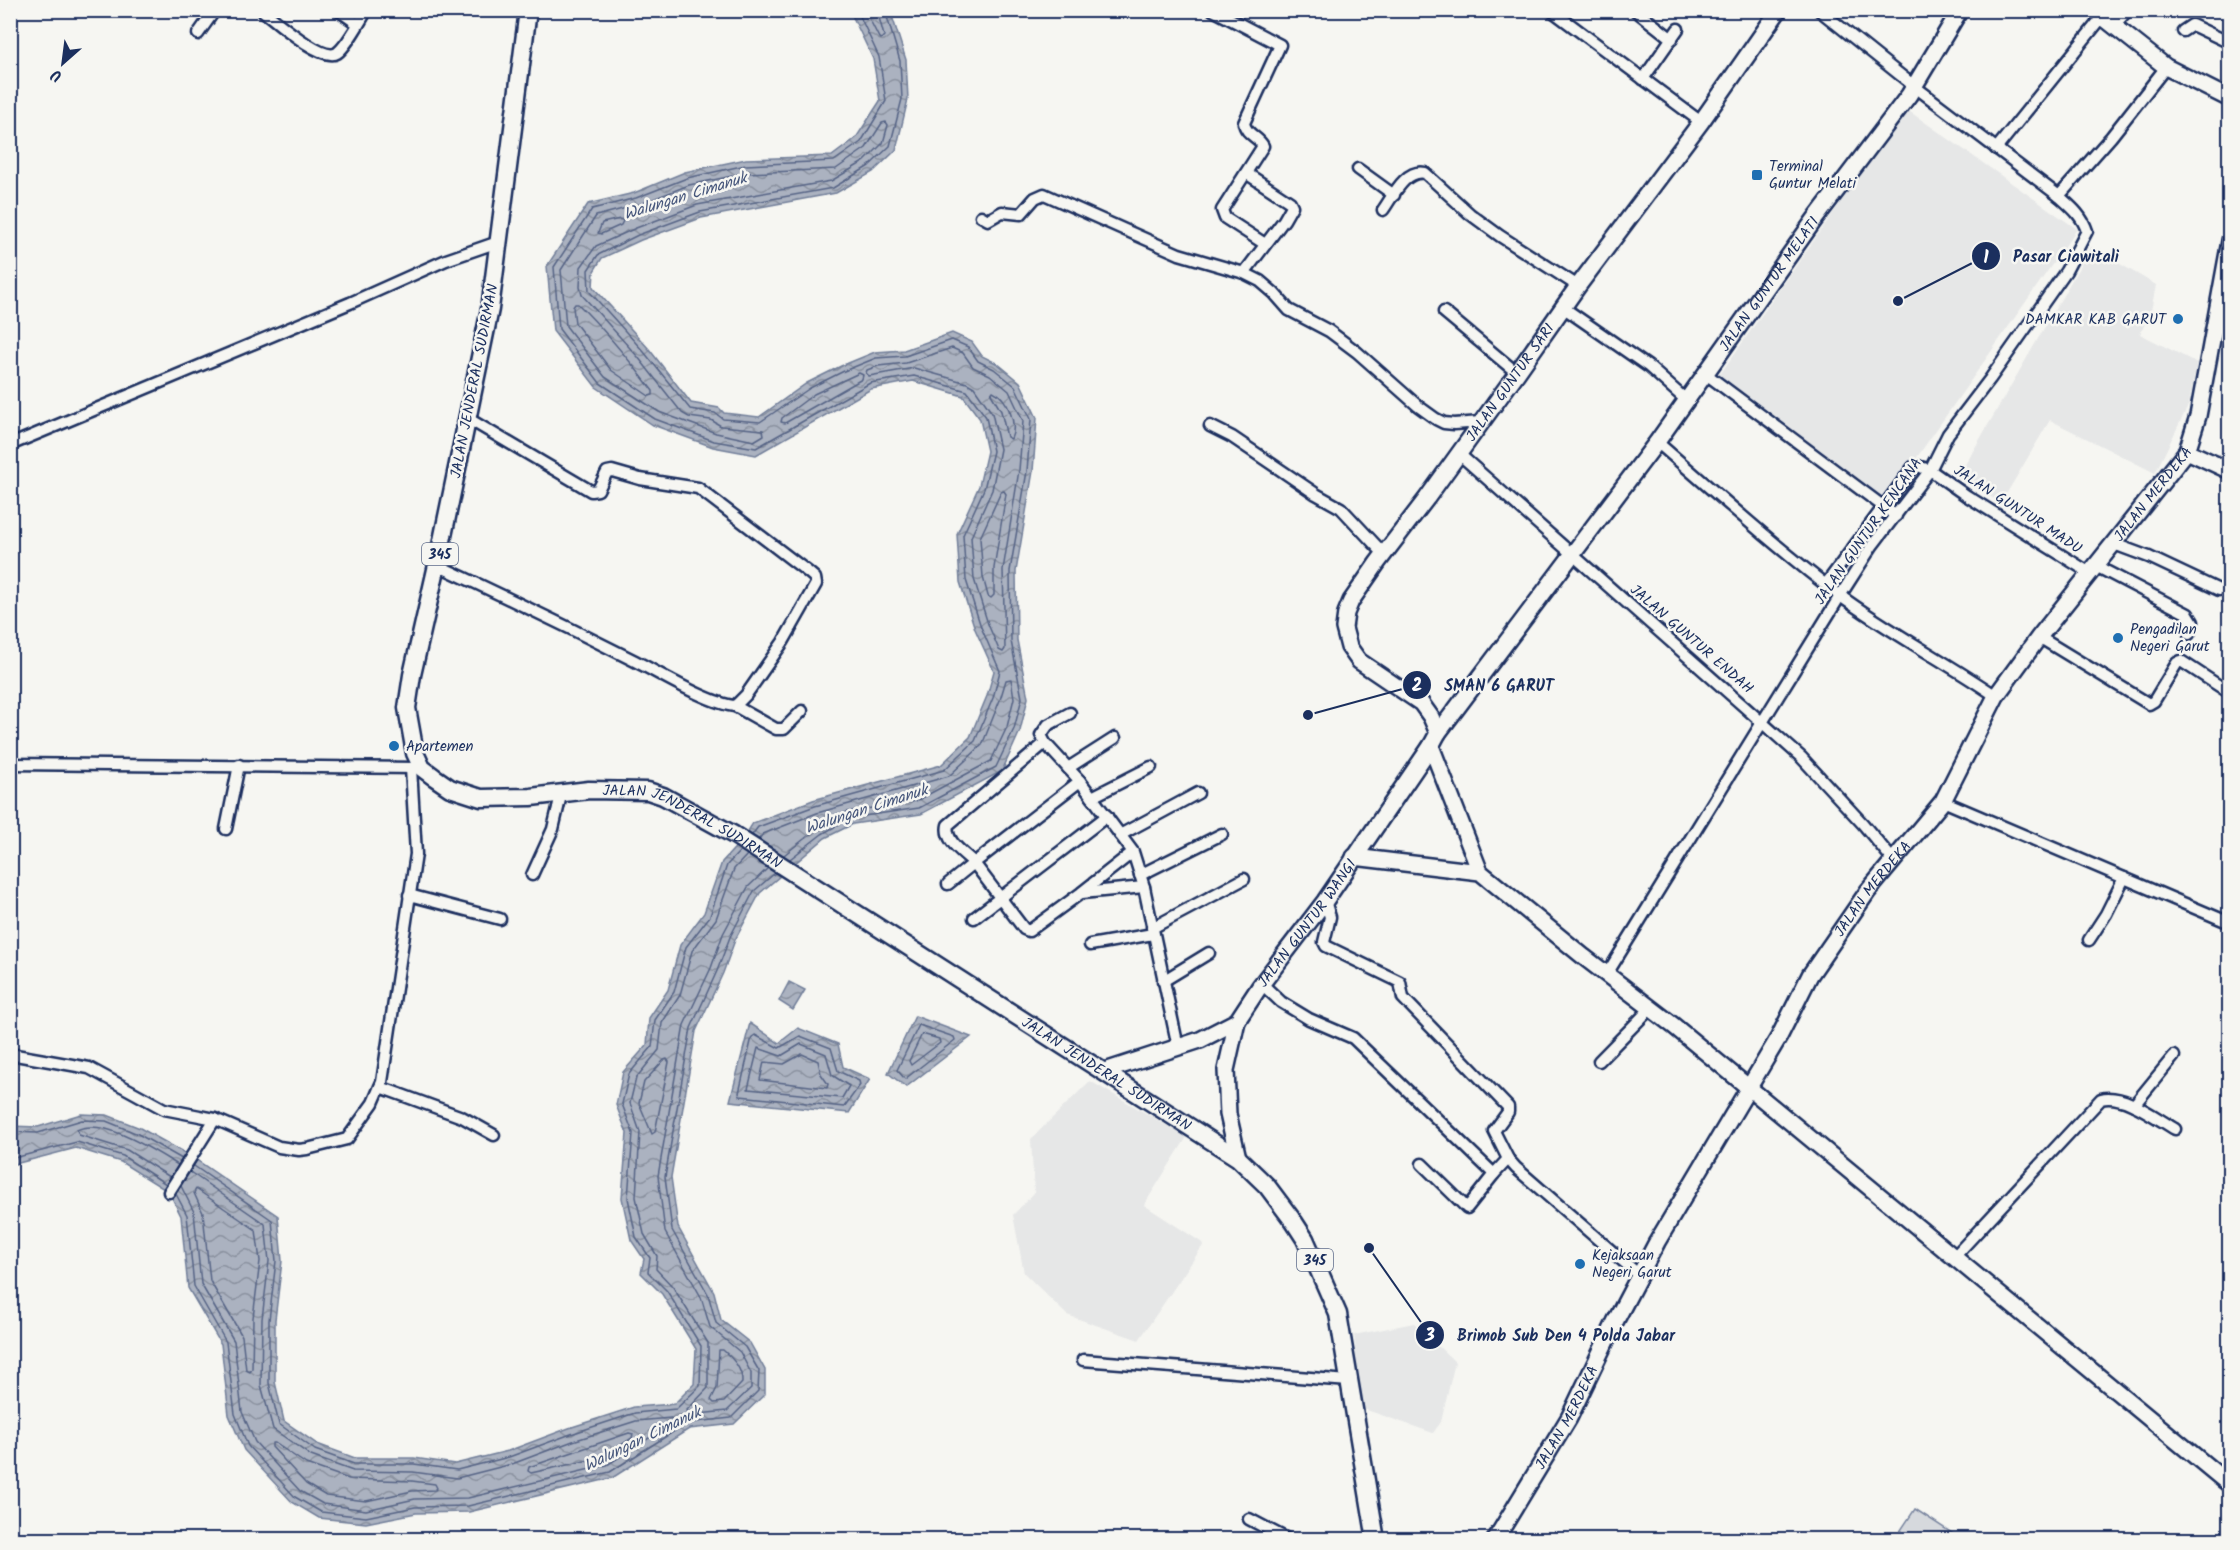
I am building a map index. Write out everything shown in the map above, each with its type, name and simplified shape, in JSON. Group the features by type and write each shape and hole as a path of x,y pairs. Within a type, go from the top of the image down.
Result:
{"main road":[{"name":"JALAN JENDERAL SUDIRMAN","path":"528,10 490,309 412,675 407,708 416,768 450,788 493,800 561,795 589,790 648,791 663,796 734,835 799,879 1105,1071 1238,1158 1267,1186 1305,1239 1338,1314 1376,1539"}],"street":[{"path":"198,34 215,10"},
{"path":"262,10 314,49 327,54 336,54 340,50 366,10"},
{"path":"338,10 358,24"},
{"path":"1213,10 1280,45 1244,123 1248,133 1263,146 1230,196 1222,213 1224,218 1265,244"},
{"path":"1551,10 1701,122"},
{"path":"1635,10 1675,34 1643,79"},
{"name":"JALAN GUNTUR SARI","path":"1480,872 1434,740 1431,717 1421,703 1359,661 1349,647 1344,628 1346,613 1351,601 1384,554 1518,373 1578,286 1701,122 1779,10"},
{"name":"JALAN GUNTUR KENCANA","path":"1606,974 1872,546 1930,470 1948,434 2066,272 2087,231 2084,223 2059,196 1914,86 1819,10"},
{"name":"JALAN GUNTUR MELATI","path":"1354,858 1434,740 1657,442 1815,219 1914,86 1960,10"},
{"path":"1996,148 2104,17 2128,10"},
{"path":"2104,17 2166,67 2229,99"},
{"path":"2183,31 2185,27 2192,25 2229,43"},
{"path":"2059,196 2111,137 2166,67"},
{"path":"1358,169 1394,195"},
{"path":"1383,210 1409,176 1414,172 1425,173 1478,219 1578,286"},
{"path":"1244,273 1292,206 1290,202 1246,173"},
{"path":"981,216 988,220 1002,212 1021,214 1037,196 1044,194 1179,254 1244,273 1274,293 1289,310 1329,331 1357,352 1436,419 1454,424 1481,422"},
{"name":"JALAN MERDEKA","path":"1495,1539 1569,1418 1639,1275 1779,1037 1810,975 1893,860 1943,801 1996,696 2039,637 2187,452 2198,416 2227,274 2229,241"},
{"path":"10,445 350,303 446,260 498,242"},
{"path":"1564,308 1649,367 1686,400"},
{"path":"1443,312 1518,373"},
{"path":"1706,374 1896,516"},
{"path":"467,418 591,491 598,490 607,472 612,471 640,479 698,488 815,578 816,584 812,593 783,642 735,706"},
{"path":"1210,426 1232,437 1316,494 1341,508 1384,554"},
{"path":"1657,442 1840,596 1996,696"},
{"path":"2187,452 2229,471"},
{"name":"JALAN GUNTUR ENDAH","path":"1458,453 1810,766 1893,860"},
{"path":"1826,584 1913,467 1930,470"},
{"name":"JALAN GUNTUR MADU","path":"1930,470 1967,496 2093,570 2188,614 2193,621 2189,634"},
{"path":"2114,544 2149,557 2218,590"},
{"path":"437,565 534,610 699,693 735,706 776,729 784,729 802,711"},
{"path":"2039,637 2149,704 2154,701 2177,663 2181,661 2228,690"},
{"path":"1070,713 1045,728 1041,735 1045,743 1080,781 1132,852 1144,887 1178,1047"},
{"path":"1068,768 1115,738"},
{"path":"1045,743 948,825 946,831 948,838 974,863 998,897 1024,929 1029,931 1132,852"},
{"path":"10,764 416,768 416,854 380,1087 367,1113 348,1139 323,1147 299,1150 279,1147 215,1119 164,1109 89,1068 10,1054"},
{"path":"226,829 239,765"},
{"path":"1092,797 1151,766"},
{"path":"948,884 1080,781"},
{"path":"1120,835 1198,793"},
{"path":"532,875 553,829 561,795"},
{"path":"1943,801 2229,924"},
{"path":"974,918 998,897 1107,816"},
{"path":"1140,875 1222,834"},
{"name":"JALAN GUNTUR WANGI","path":"1105,1071 1218,1033 1237,1021 1354,858 1480,872"},
{"path":"1480,872 1651,1008 2229,1485"},
{"path":"2089,940 2106,914 2124,878"},
{"path":"1090,945 1153,931 1244,879"},
{"path":"1081,893 1144,887"},
{"path":"409,895 500,919"},
{"path":"1325,901 1330,916 1324,942 1326,946 1400,982 1403,998 1508,1107 1508,1112 1494,1131 1508,1159 1639,1275"},
{"path":"1163,981 1209,953"},
{"path":"1262,984 1281,1002 1302,1015 1353,1038 1494,1174"},
{"path":"1599,1061 1651,1008"},
{"path":"1237,1021 1227,1070 1228,1114 1238,1158"},
{"path":"2134,1105 2174,1056"},
{"path":"380,1087 462,1117 494,1135"},
{"path":"1954,1257 2097,1102 2104,1098 2113,1098 2134,1105 2175,1129"},
{"path":"169,1192 215,1119"},
{"path":"1422,1164 1467,1208 1508,1159"},
{"path":"1083,1360 1349,1381"},
{"path":"1249,1519 1289,1539"}],"shaded area":[{"path":"1906,109 2077,229 1887,500 1716,380"},
{"path":"2091,247 2156,285 2151,311 2140,334 2197,363 2189,404 2155,473 2050,420 2001,503 1958,477"},
{"path":"1090,1081 1187,1137 1144,1205 1204,1244 1139,1340 1067,1315 1024,1273 1013,1215 1034,1193 1031,1139"},
{"path":"1414,1323 1455,1362 1441,1422 1433,1433 1361,1408 1354,1335"},
{"path":"1915,1509 1961,1539 1895,1539"}],"water":[{"name":"Walungan Cimanuk","path":"850,11 890,11 892,16 906,60 908,99 896,150 873,172 836,193 701,218 641,240 602,258 594,271 593,287 649,349 691,403 719,408 724,413 759,417 807,383 841,366 875,352 904,350 952,333 972,342 982,356 998,364 1020,382 1037,418 1033,471 1016,571 1017,640 1028,698 1020,731 1002,771 921,814 853,824 825,838 760,893 735,940 723,973 696,1031 671,1177 678,1227 714,1292 721,1320 750,1343 765,1370 765,1394 734,1424 689,1429 612,1478 469,1512 416,1513 366,1523 319,1518 292,1502 244,1450 229,1415 221,1344 188,1288 181,1216 169,1192 121,1162 76,1148 11,1165 10,1126 38,1127 81,1114 107,1115 140,1128 192,1157 278,1216 282,1261 275,1320 275,1382 284,1421 317,1444 355,1458 414,1458 455,1464 508,1451 634,1407 674,1404 694,1384 696,1349 662,1294 641,1273 644,1259 631,1240 622,1198 627,1133 616,1105 623,1072 647,1045 649,1018 668,990 680,945 704,913 722,862 743,839 753,823 813,800 941,765 970,737 987,696 994,671 975,629 960,582 957,534 979,486 987,451 980,419 963,396 913,381 871,389 756,455 713,447 653,425 596,387 553,331 547,266 588,204 634,193 685,172 746,159 832,156 856,138 880,101 873,59"},
{"path":"789,982 805,990 793,1010 779,1001"},
{"path":"915,1016 971,1037 906,1087 888,1073"},
{"path":"750,1023 779,1043 798,1028 838,1044 843,1067 870,1079 849,1113 730,1101"}],"place":[{"name":"Terminal Guntur Melati","path":"1757,175"},
{"name":"Pasar Ciawitali","path":"1898,301"},
{"name":"DAMKAR KAB GARUT","path":"2178,319"},
{"name":"Pengadilan Negeri Garut","path":"2118,638"},
{"name":"SMAN 6 GARUT","path":"1308,715"},
{"name":"Apartemen","path":"394,746"},
{"name":"Brimob Sub Den 4 Polda Jabar","path":"1369,1248"},
{"name":"Kejaksaan Negeri Garut","path":"1580,1264"}]}
